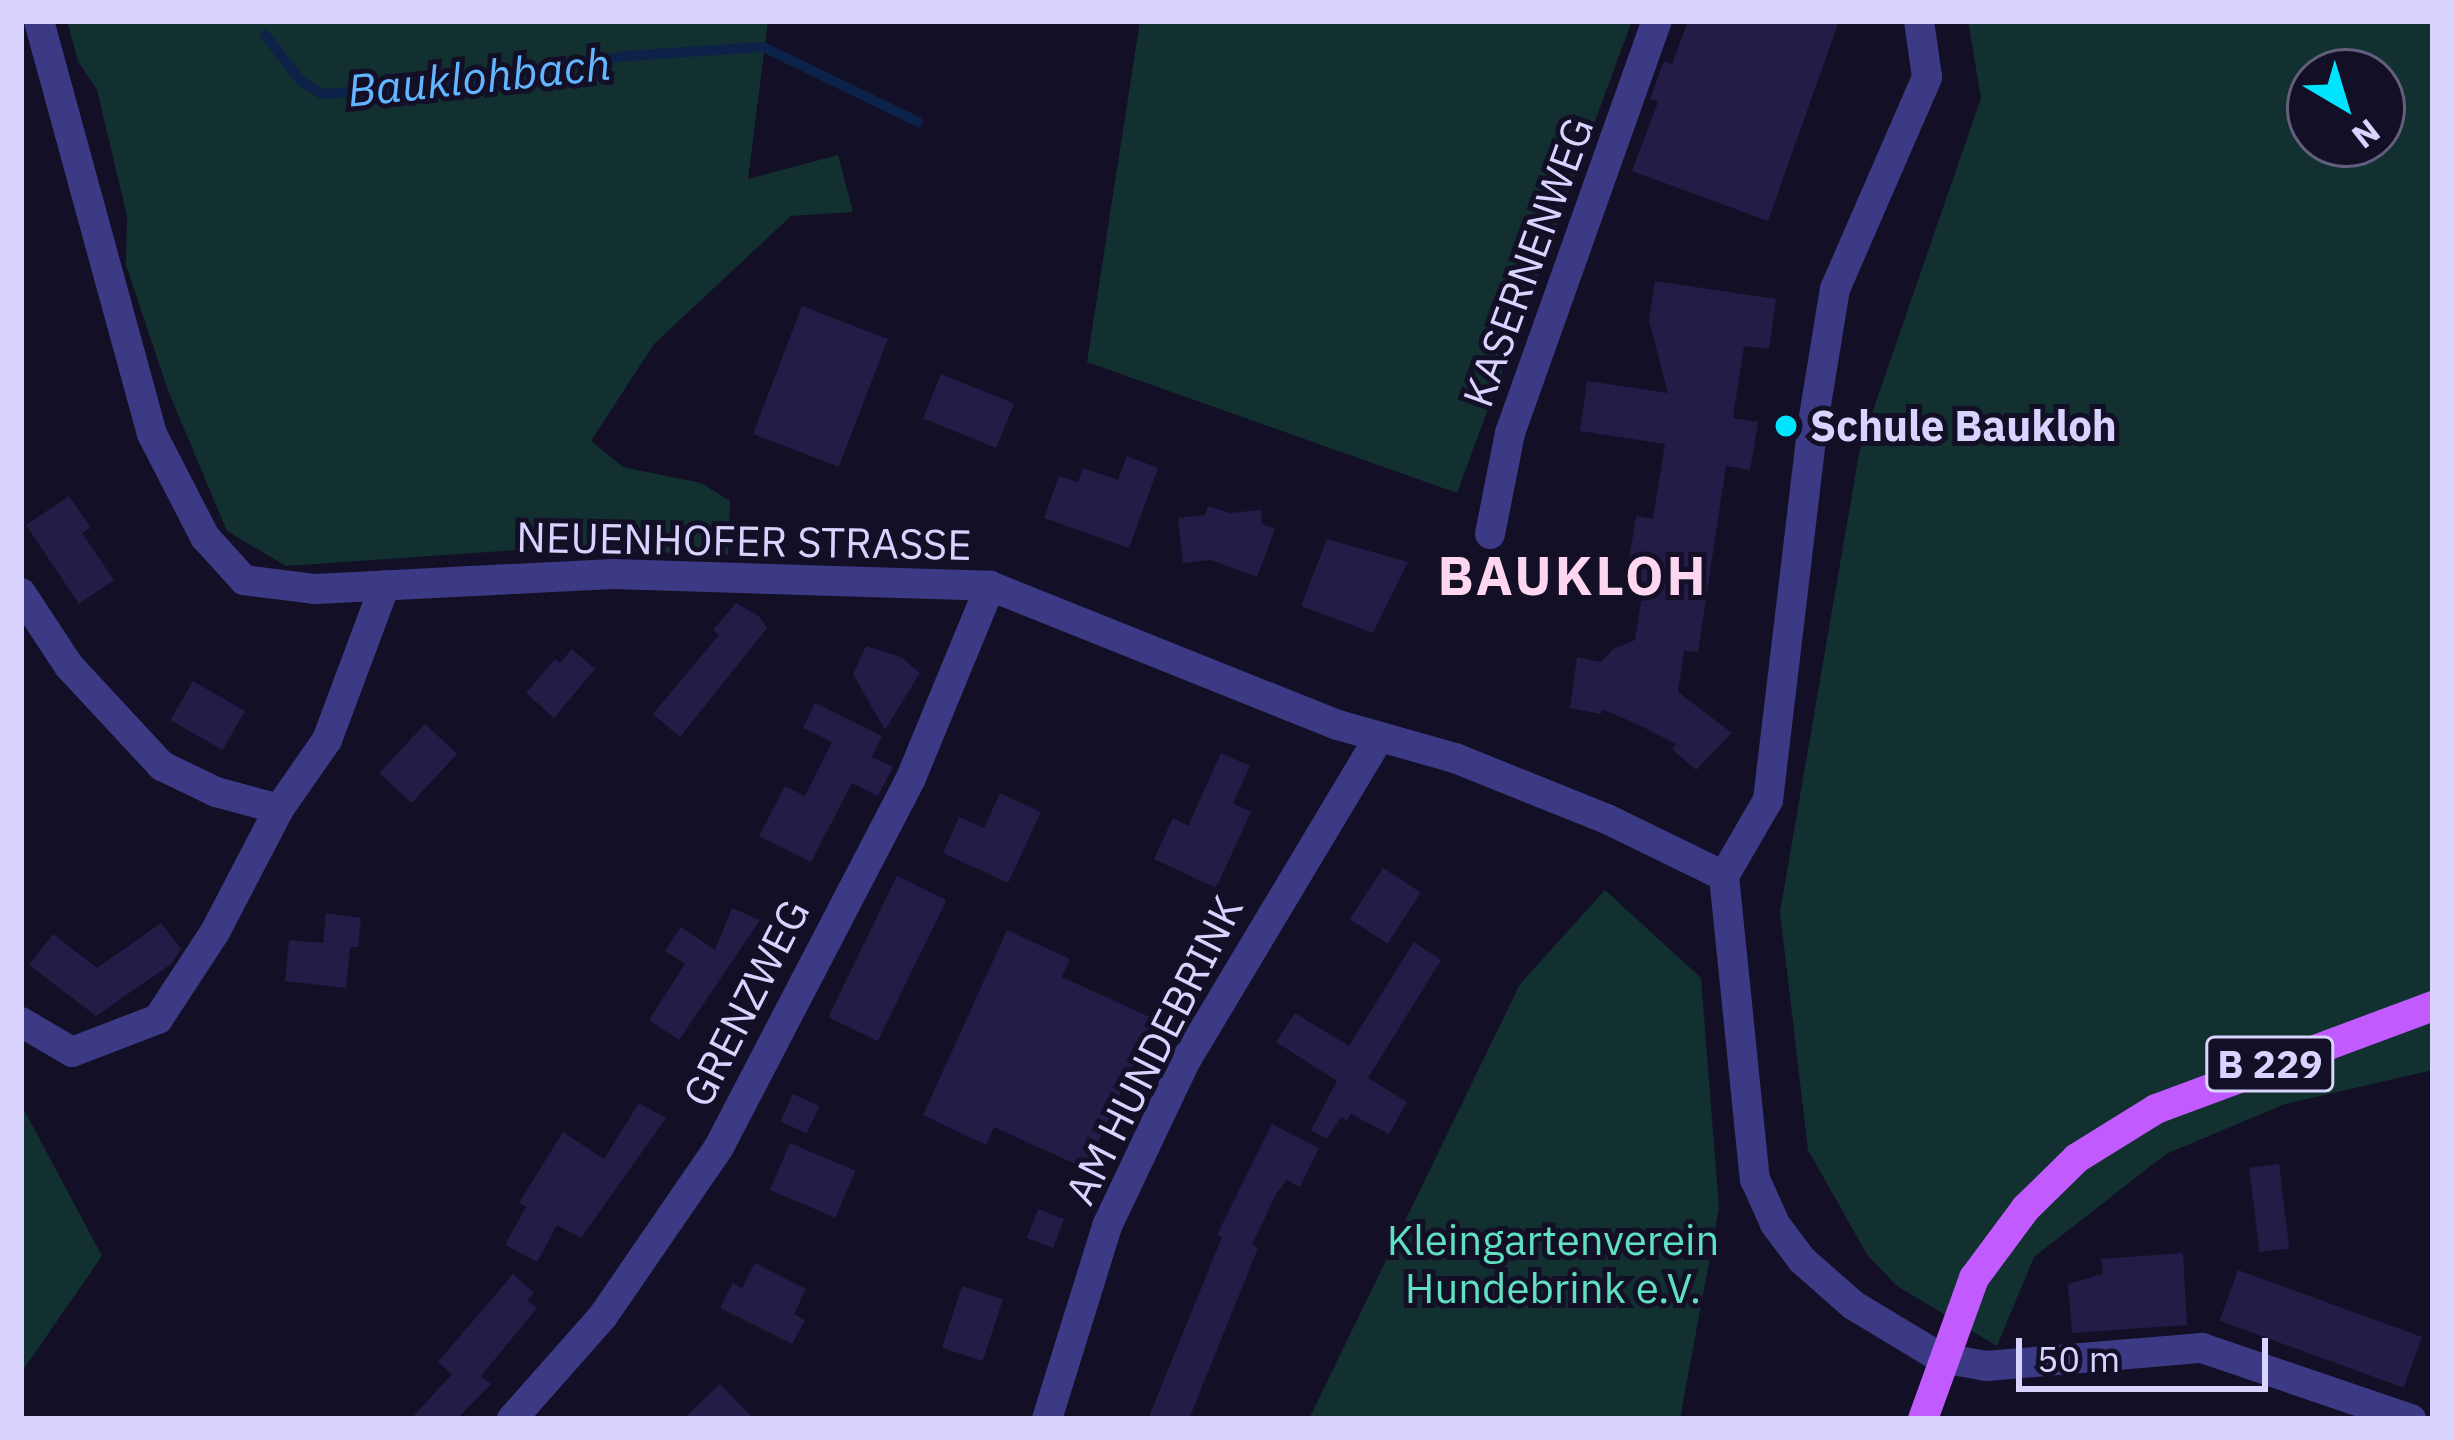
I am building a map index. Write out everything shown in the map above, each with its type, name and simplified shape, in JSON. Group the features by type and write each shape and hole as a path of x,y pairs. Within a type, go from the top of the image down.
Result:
{"main road":[{"name":"B 229","path":"1923,1419 1941,1358 1974,1278 2026,1208 2094,1145 2156,1108 2433,1006"}],"street":[{"name":"NEUENHOFER STRASSE","path":"39,21 152,434 205,537 244,580 315,589 613,574 990,586 1378,739 1456,758 1607,819 1724,876"},
{"name":"KASERNENWEG","path":"1490,534 1510,433 1658,21"},
{"path":"1919,21 1927,77 1835,289 1812,429 1768,800 1724,876 1750,1150 1763,1201 1775,1225 1822,1281 1941,1358 1985,1366 2202,1348 2411,1419"},
{"path":"21,1022 73,1052 158,1018 215,932 279,809 327,740 385,585"},
{"name":"GRENZWEG","path":"512,1419 603,1316 719,1147 911,778 990,586"},
{"path":"21,593 69,666 162,766 216,792 279,809"},
{"name":"AM HUNDEBRINK","path":"1047,1419 1107,1226 1186,1060 1378,739"}],"green space":[{"path":"67,21 768,21 748,179 838,155 853,212 791,216 654,344 591,441 623,467 701,483 730,501 728,555 545,548 286,566 227,531 169,393 126,265 127,216 97,90 78,61"},
{"path":"1140,21 1632,21 1457,493 1087,362"},
{"path":"1968,21 2433,21 2433,1070 2285,1104 2166,1154 2034,1257 1997,1346 1897,1286 1868,1256 1808,1150 1780,912 1860,448 1981,98"},
{"name":"Kleingartenverein Hundebrink e.V.","path":"1605,890 1701,978 1719,1208 1680,1419 1309,1419 1520,984"},
{"path":"21,1104 102,1256 21,1373"}],"building":[{"path":"1688,21 1839,21 1768,221 1632,171 1658,102 1650,99 1664,61 1672,64"},
{"path":"1655,281 1776,299 1769,349 1744,346 1733,418 1758,422 1750,470 1726,466 1698,652 1684,651 1678,692 1732,733 1696,770 1672,749 1676,744 1639,725 1602,709 1601,714 1570,708 1577,657 1601,662 1613,649 1635,640 1644,582 1626,579 1636,516 1653,519 1665,444 1580,431 1587,381 1668,393 1649,321"},
{"path":"802,306 888,339 839,467 753,434"},
{"path":"941,374 1014,404 996,448 923,419"},
{"path":"1127,456 1158,468 1129,548 1044,518 1059,476 1078,482 1083,468 1118,480"},
{"path":"69,496 91,528 82,533 114,580 79,604 26,525"},
{"path":"1208,506 1230,513 1261,510 1262,524 1275,529 1257,577 1211,560 1183,563 1178,518 1205,515"},
{"path":"1327,539 1408,562 1373,633 1301,606"},
{"path":"736,603 759,616 767,628 680,737 653,714 719,635 713,630"},
{"path":"866,646 901,657 920,673 885,730 853,674"},
{"path":"572,649 595,669 554,718 526,693 555,659 560,663"},
{"path":"193,681 245,711 222,750 170,720"},
{"path":"815,703 882,736 872,757 893,767 878,796 852,783 811,862 759,836 785,786 805,796 832,742 803,728"},
{"path":"425,724 457,754 411,803 379,773"},
{"path":"1221,753 1250,766 1233,803 1251,812 1216,888 1154,859 1173,818 1188,826"},
{"path":"1000,793 1041,812 1008,883 943,853 959,817 984,828"},
{"path":"1383,868 1421,893 1388,944 1350,919"},
{"path":"897,876 946,900 878,1041 828,1017"},
{"path":"732,908 760,920 679,1040 649,1020 685,964 665,951 681,927 715,950"},
{"path":"326,913 361,918 358,947 350,947 346,988 285,981 289,940 323,943"},
{"path":"161,923 181,949 171,964 96,1016 29,965 53,934 97,968"},
{"path":"1007,930 1070,959 1062,977 1154,1019 1086,1169 994,1127 986,1145 923,1115"},
{"path":"1414,942 1441,960 1368,1078 1407,1102 1389,1134 1351,1114 1347,1121 1341,1117 1327,1139 1311,1130 1337,1081 1276,1042 1295,1013 1349,1046"},
{"path":"793,1094 819,1106 807,1133 780,1121"},
{"path":"639,1103 666,1118 581,1238 557,1225 537,1262 505,1245 526,1207 519,1203 563,1132 604,1159"},
{"path":"1272,1124 1319,1148 1300,1187 1287,1180 1276,1194 1252,1245 1258,1248 1189,1419 1148,1419 1222,1237 1217,1235"},
{"path":"790,1143 855,1171 835,1218 770,1190"},
{"path":"2279,1164 2289,1248 2260,1252 2249,1168"},
{"path":"1038,1209 1064,1219 1053,1248 1027,1238"},
{"path":"2183,1253 2187,1325 2072,1333 2068,1284 2103,1274 2101,1259"},
{"path":"755,1263 806,1289 794,1314 805,1320 792,1344 720,1308 733,1283 742,1288"},
{"path":"2238,1270 2422,1337 2404,1388 2220,1321"},
{"path":"513,1274 534,1293 527,1300 537,1308 481,1376 491,1384 457,1419 411,1419 452,1374 438,1362"},
{"path":"962,1286 1003,1299 983,1361 942,1348"},
{"path":"720,1384 754,1419 683,1419"}],"waterway":[{"name":"Bauklohbach","path":"265,35 301,81 322,94 439,86 626,56 763,47 918,122"}],"place":[{"name":"Schule Baukloh","path":"1786,426"}],"district":[{"name":"BAUKLOH","path":"1573,575"}]}
